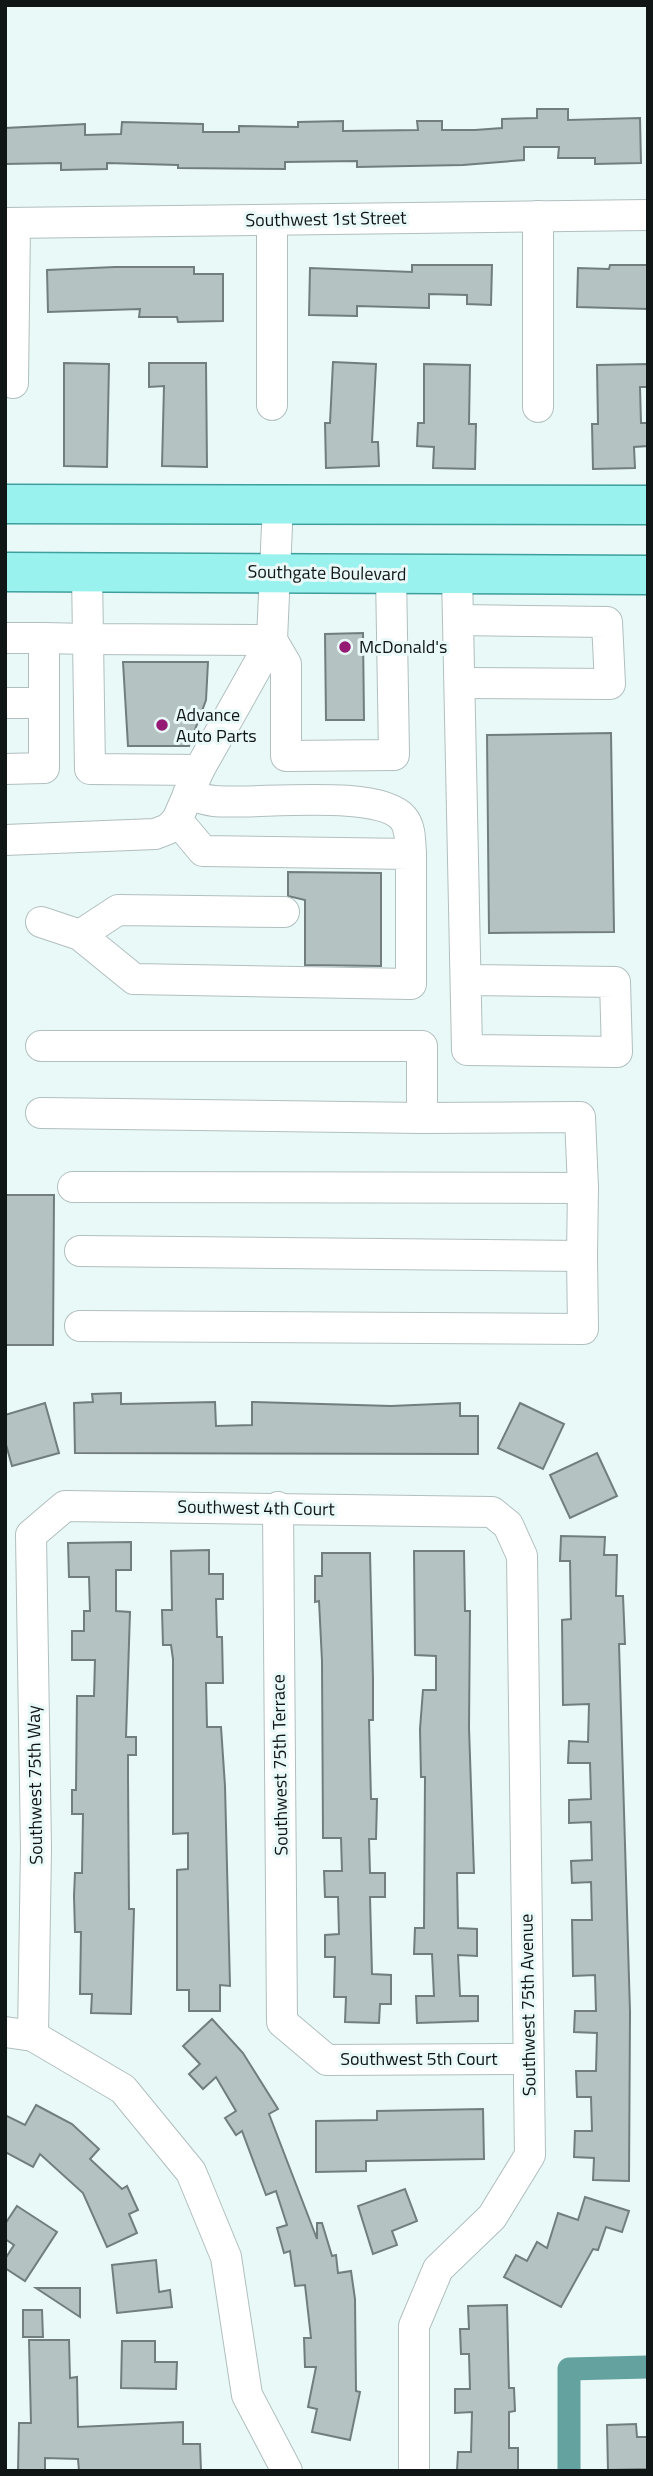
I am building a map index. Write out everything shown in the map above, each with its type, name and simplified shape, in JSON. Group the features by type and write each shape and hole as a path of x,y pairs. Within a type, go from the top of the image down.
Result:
{"main road":[{"path":"5,504 648,505"},
{"name":"Southgate Boulevard","path":"5,572 648,575"}],"street":[{"name":"Southwest 1st Street","path":"10,223 648,215"},
{"path":"538,216 538,407"},
{"path":"272,220 272,405"},
{"path":"10,223 13,383"},
{"path":"5,840 156,834 168,829 272,640 278,503"},
{"path":"41,922 80,935 134,979 411,984 411,854 409,830 403,818 372,802 211,801 90,769 86,572"},
{"path":"272,640 286,664 286,756 394,755 391,574"},
{"path":"457,574 467,1050 617,1052 615,982 467,980"},
{"path":"459,620 607,622 610,684 460,683"},
{"path":"5,638 272,640"},
{"path":"5,769 44,768 44,638"},
{"path":"5,703 44,703"},
{"path":"188,795 203,851 411,854"},
{"path":"80,935 118,910 284,912"},
{"path":"41,1046 422,1046 422,1118"},
{"path":"41,1113 422,1118 580,1117 583,1329 80,1326"},
{"path":"73,1187 583,1188"},
{"path":"80,1251 582,1256"},
{"name":"Southwest 4th Court","path":"31,1535 65,1506 492,1512"},
{"name":"Southwest 75th Terrace","path":"278,1507 282,2022"},
{"name":"Southwest 75th Avenue","path":"414,2471 414,2326 438,2269 492,2217 530,2155 522,1556 508,1525 492,1512"},
{"name":"Southwest 75th Way","path":"19,2034 36,1848 31,1535"},
{"name":"Southwest 5th Court","path":"282,2022 327,2060 528,2059"},
{"path":"19,2034 123,2089 191,2172 226,2257 247,2395 287,2471"}],"building":[{"path":"537,109 568,109 568,120 640,118 641,163 595,164 595,158 558,158 559,147 524,147 524,160 463,165 357,167 357,161 285,162 285,169 178,168 178,165 107,163 107,169 61,170 61,163 5,164 5,128 85,124 85,135 121,134 122,122 203,124 203,132 239,132 239,126 298,127 298,122 343,121 343,131 418,130 417,121 442,121 442,130 475,130 502,128 502,119 537,118"},
{"path":"412,265 492,265 491,305 467,304 467,295 429,294 429,308 357,306 357,316 309,315 310,268 412,272"},
{"path":"610,265 648,265 648,309 577,307 578,268 609,269"},
{"path":"194,267 194,274 223,274 223,321 178,322 177,317 139,317 140,309 48,312 47,270"},
{"path":"333,362 376,364 372,442 378,442 379,466 326,468 325,423 330,423"},
{"path":"64,363 109,364 107,467 64,466"},
{"path":"149,363 206,363 207,467 162,466 164,386 149,387"},
{"path":"424,364 470,365 469,424 476,424 475,469 433,468 434,447 417,446 418,423 424,423"},
{"path":"648,364 648,387 640,387 641,423 648,423 648,446 634,447 635,468 593,469 592,424 598,424 597,365"},
{"path":"363,633 364,720 326,720 325,634"},
{"name":"Advance Auto Parts","path":"123,662 208,662 206,700 189,746 128,746"},
{"path":"611,733 614,932 489,933 487,735"},
{"path":"288,872 381,873 381,966 305,965 305,900 288,896"},
{"path":"5,1195 54,1195 53,1345 5,1345"},
{"path":"121,1393 121,1404 215,1402 216,1426 252,1425 252,1402 391,1406 460,1403 460,1416 478,1416 478,1454 75,1453 74,1403 93,1402 92,1394"},
{"path":"45,1403 59,1453 12,1466 5,1441 5,1415"},
{"path":"520,1403 564,1424 543,1469 498,1448"},
{"path":"597,1453 617,1496 570,1518 550,1475"},
{"path":"561,1536 605,1537 604,1555 617,1555 616,1596 623,1596 625,1644 619,1644 630,2012 629,2181 593,2180 594,2158 574,2157 575,2131 592,2131 591,2097 577,2097 576,2071 596,2071 597,2033 574,2032 575,2011 596,2011 595,1975 573,1976 572,1920 592,1920 591,1882 572,1883 571,1861 592,1860 591,1822 569,1823 569,1800 591,1799 590,1763 568,1763 569,1741 588,1742 589,1704 563,1705 562,1620 571,1619 570,1561 560,1561"},
{"path":"131,1542 131,1570 116,1570 116,1611 130,1612 126,1737 136,1737 136,1755 128,1755 129,1909 134,1909 131,2014 91,2013 92,1994 80,1994 81,1932 75,1932 74,1896 75,1873 82,1873 83,1814 72,1814 72,1790 76,1790 77,1696 94,1696 95,1660 72,1660 72,1631 84,1631 84,1611 90,1611 89,1577 69,1577 68,1543"},
{"path":"209,1550 209,1574 223,1574 223,1599 216,1599 217,1637 222,1637 223,1683 206,1683 207,1727 221,1727 230,1986 220,1985 220,2011 189,2011 189,1990 177,1990 177,1870 188,1869 188,1833 173,1834 173,1659 171,1645 163,1645 162,1610 172,1610 171,1551"},
{"path":"414,1551 464,1551 465,1611 470,1611 469,1728 474,1873 457,1873 458,1928 477,1929 477,1956 458,1955 460,1996 478,1996 478,2021 417,2023 416,1996 434,1996 432,1954 414,1954 415,1928 424,1928 425,1777 421,1777 420,1729 423,1690 436,1690 436,1656 415,1655"},
{"path":"322,1553 370,1553 373,1678 373,1720 369,1720 371,1799 377,1799 376,1839 369,1839 370,1873 385,1873 385,1897 370,1897 372,1974 391,1975 391,2004 380,2004 379,2023 345,2022 346,1997 334,1997 335,1957 325,1957 325,1935 339,1934 338,1897 325,1897 324,1871 342,1871 341,1838 323,1838 322,1661 319,1601 315,1602 315,1576 322,1576"},
{"path":"212,2019 243,2053 278,2109 269,2114 317,2239 317,2223 322,2223 332,2256 336,2255 338,2273 351,2271 355,2299 356,2391 360,2392 350,2440 312,2432 317,2409 308,2407 316,2367 305,2367 304,2338 311,2338 305,2285 295,2286 290,2251 284,2253 277,2228 287,2225 276,2191 266,2195 242,2131 236,2135 225,2118 236,2111 216,2077 203,2089 189,2074 200,2064 183,2046"},
{"path":"36,2105 72,2124 99,2149 90,2159 122,2189 127,2186 138,2210 129,2214 137,2233 107,2247 83,2193 40,2154 33,2167 5,2152 5,2115 25,2125"},
{"path":"483,2109 484,2159 366,2161 366,2171 316,2172 316,2121 377,2120 377,2111"},
{"path":"405,2189 417,2221 392,2231 397,2245 373,2254 358,2206"},
{"path":"585,2197 629,2211 622,2232 606,2227 598,2250 593,2249 561,2307 504,2277 516,2255 527,2261 537,2242 547,2248 558,2213 578,2220"},
{"path":"17,2206 57,2232 25,2281 5,2268 5,2259 14,2245 5,2239 5,2224"},
{"path":"156,2260 159,2292 170,2290 172,2307 117,2313 112,2265"},
{"path":"36,2288 80,2288 80,2317"},
{"path":"507,2305 509,2388 514,2388 515,2411 509,2412 509,2448 518,2448 518,2471 457,2471 458,2452 471,2452 472,2412 455,2413 455,2389 470,2389 469,2354 461,2354 460,2329 469,2329 468,2306"},
{"path":"23,2310 42,2310 43,2337 23,2337"},
{"path":"29,2340 69,2340 70,2378 77,2377 78,2427 183,2422 183,2444 200,2444 201,2471 79,2471 78,2459 45,2458 45,2471 18,2471 19,2423 31,2423"},
{"path":"122,2341 155,2341 155,2362 177,2362 176,2389 121,2388"},
{"path":"636,2424 637,2437 648,2437 648,2469 608,2470 607,2425"}],"waterway":[{"path":"569,2471 569,2369 648,2367"}],"place":[{"name":"McDonald's","path":"345,647"},
{"name":"Advance Auto Parts","path":"162,725"}]}
